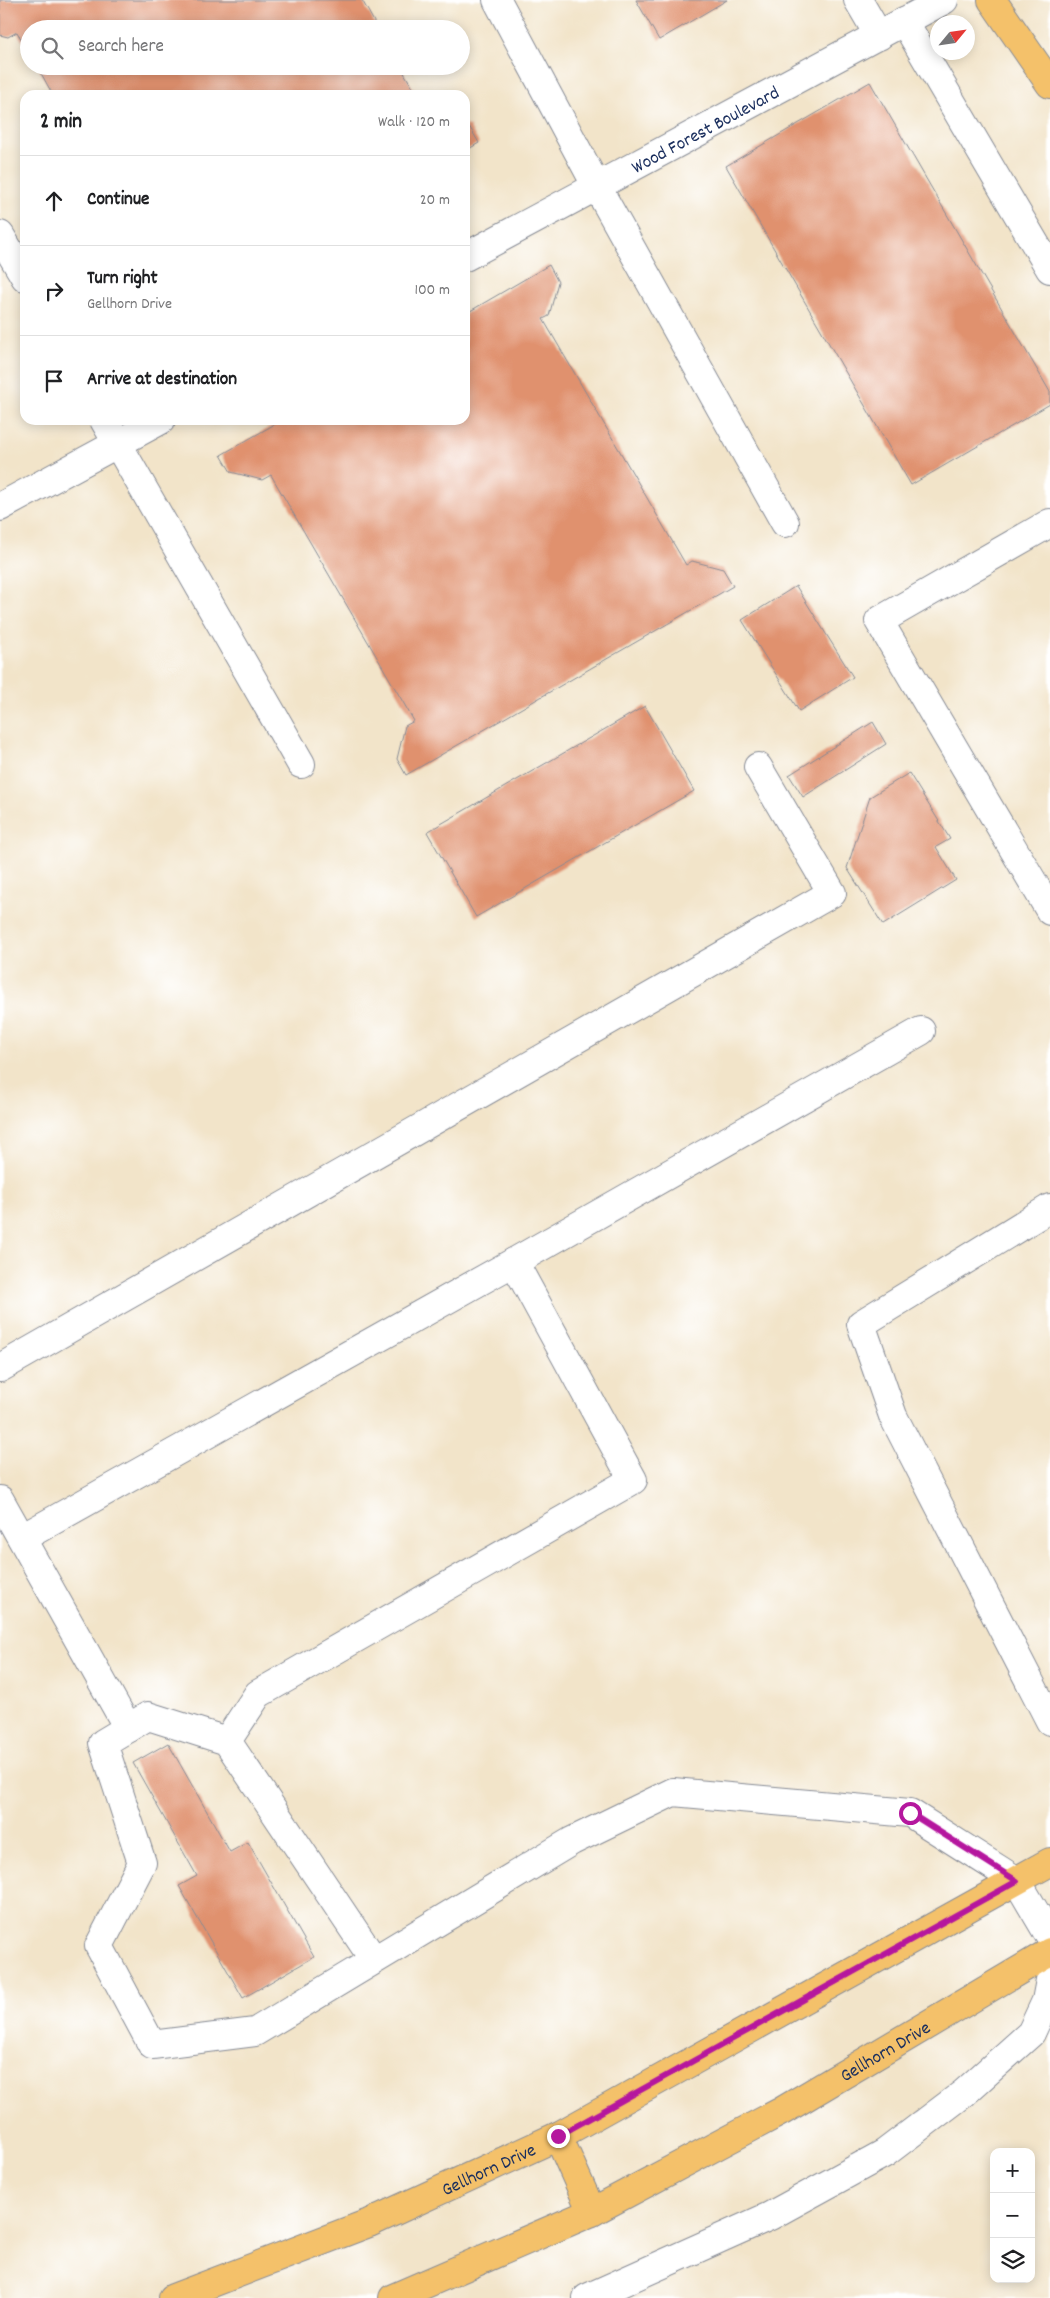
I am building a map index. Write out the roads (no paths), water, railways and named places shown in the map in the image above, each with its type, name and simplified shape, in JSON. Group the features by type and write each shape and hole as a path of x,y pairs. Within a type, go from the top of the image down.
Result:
{"main road":[{"path":"992,0 1050,84"},
{"name":"Gellhorn Drive","path":"174,2298 370,2223 558,2136 1050,1862"},
{"name":"Gellhorn Drive","path":"393,2298 592,2212 782,2111 1050,1952"},
{"path":"558,2136 592,2212"}],"street":[{"path":"497,0 596,187 785,523"},
{"path":"858,0 879,36"},
{"name":"Wood Forest Boulevard","path":"470,254 944,0"},
{"path":"904,21 1050,269"},
{"path":"0,235 20,269"},
{"path":"107,425 301,764"},
{"path":"0,507 152,425"},
{"path":"1050,523 879,621 1050,911"},
{"path":"0,1368 832,893 758,767"},
{"path":"22,1538 921,1031"},
{"path":"1050,1208 861,1324 893,1416 1050,1721"},
{"path":"227,1740 258,1694 633,1480 514,1262"},
{"path":"0,1500 128,1728"},
{"path":"374,1960 227,1740 148,1716 103,1743 142,1863 99,1946 152,2045 255,2032 572,1841 673,1792 910,1813 1017,1881 1050,1937"},
{"path":"587,2298 770,2216 886,2153 964,2093 1030,2033 1046,2001 1050,1980"}]}
